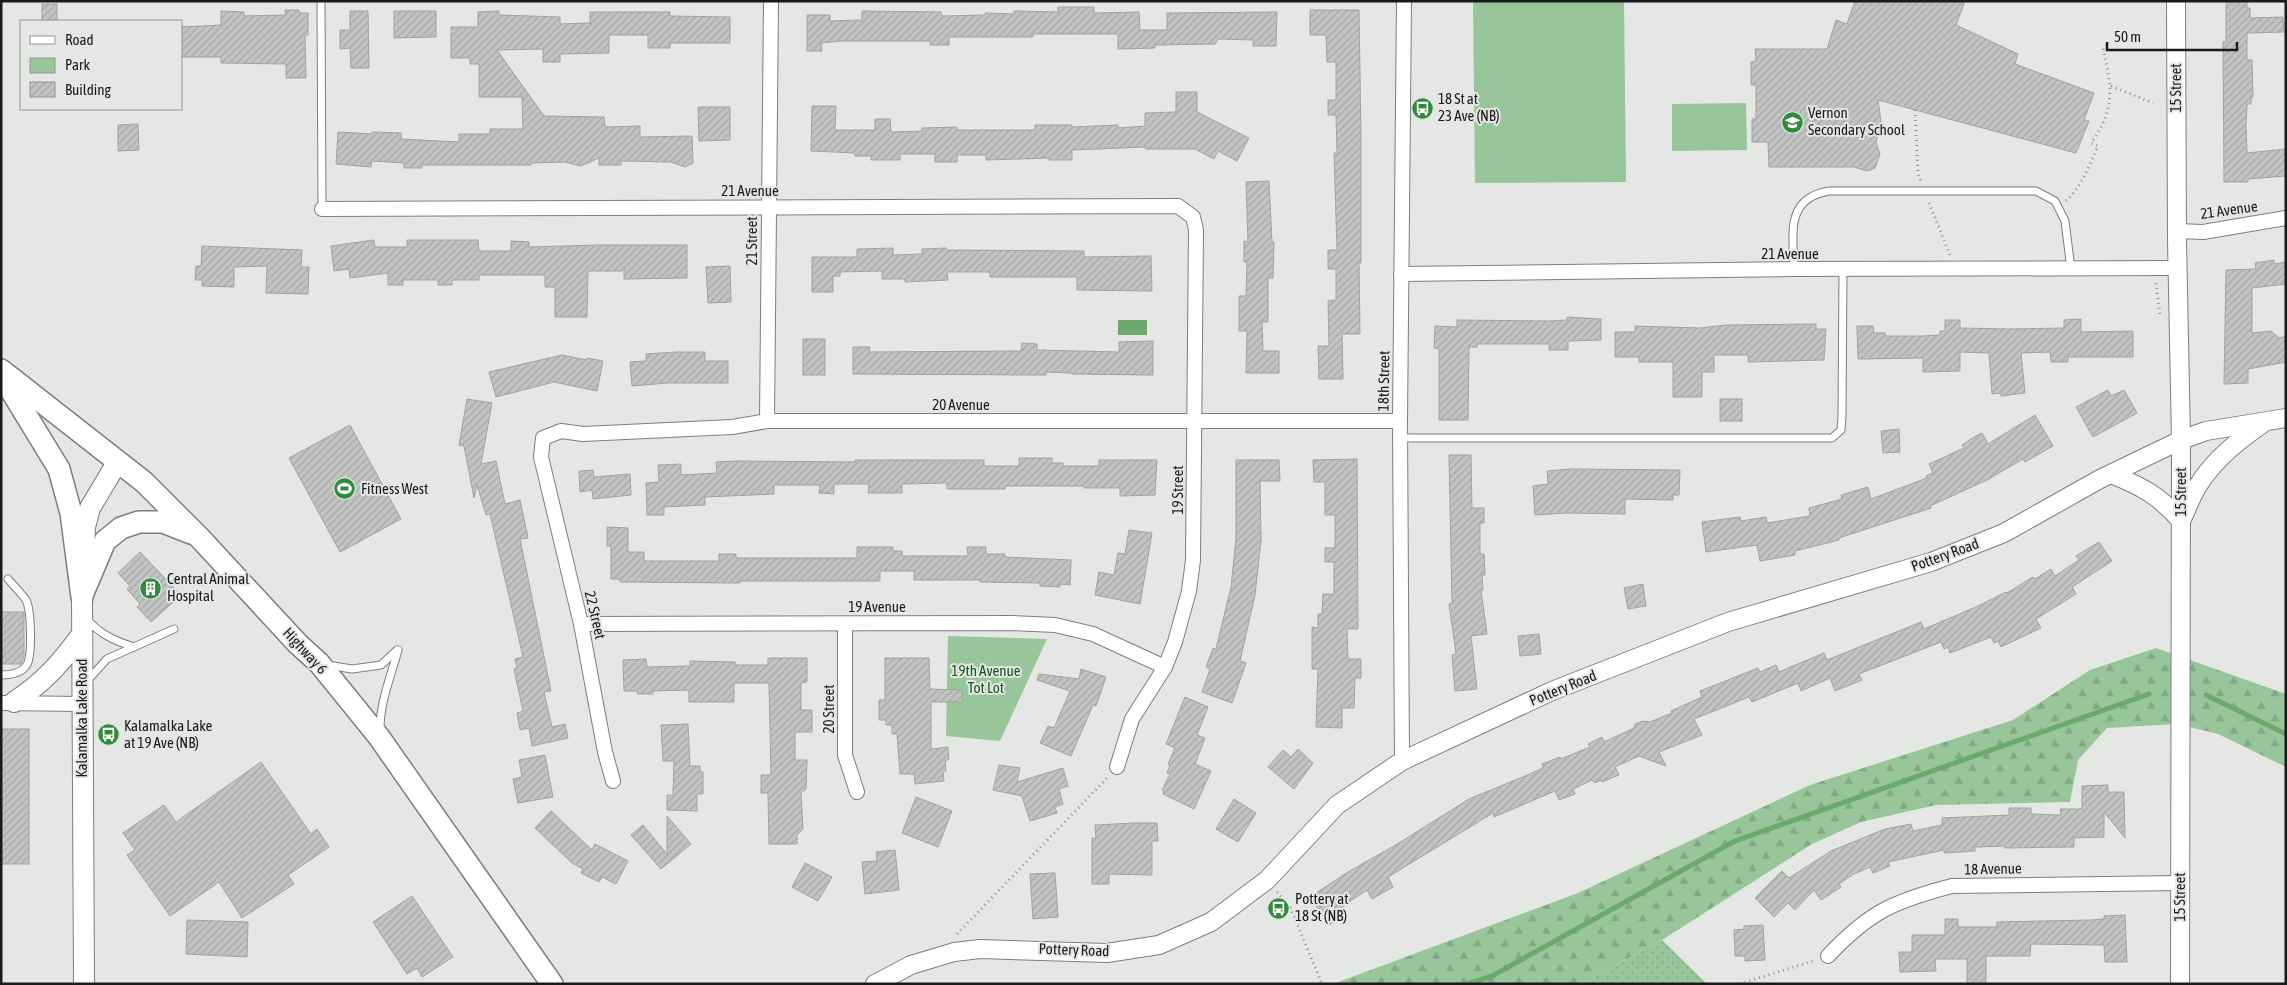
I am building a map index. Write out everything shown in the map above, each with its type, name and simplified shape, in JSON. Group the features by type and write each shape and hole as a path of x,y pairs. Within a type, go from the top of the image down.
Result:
{"main road":[{"name":"Highway 6","path":"1,370 144,482 198,536 298,644 319,663 380,740 552,984"},
{"path":"1,374 59,469 70,513 82,605"},
{"name":"Kalamalka Lake Road","path":"84,984 82,605 85,527 90,508 118,461"},
{"path":"82,605 105,541 121,528 139,522 162,522 198,536"},
{"path":"8,702 40,684 70,651 82,634"}],"street":[{"name":"21 Street","path":"767,421 771,1"},
{"name":"18th Street","path":"1402,761 1400,421 1404,1"},
{"name":"15 Street","path":"2176,1 2177,231 2181,440 2180,984"},
{"name":"21 Avenue","path":"322,209 1178,206"},
{"name":"19 Street","path":"1117,767 1132,719 1166,667 1181,622 1189,590 1193,560 1196,421 1196,230 1193,217 1178,206"},
{"name":"21 Avenue","path":"2177,231 2203,232 2286,218"},
{"name":"21 Avenue","path":"1401,274 1794,269 2178,268"},
{"name":"Pottery Road","path":"875,984 910,965 954,952 998,949 1107,953 1159,945 1211,922 1267,880 1337,805 1402,761 1552,692 1728,622 1824,592 1931,562 2004,533 2111,474 2181,440 2206,432 2286,418"},
{"name":"20 Avenue","path":"541,457 543,438 561,432 583,434 732,427 767,421 1400,421"},
{"path":"2111,474 2136,484 2166,503 2181,521 2196,488 2217,461 2239,440 2264,422"},
{"name":"22 Street","path":"541,457 581,624 605,752 613,781"},
{"name":"19 Avenue","path":"581,624 1012,623 1055,625 1093,634 1166,667"},
{"name":"20 Street","path":"844,624 846,755 857,792"},
{"path":"8,702 82,695"},
{"name":"18 Avenue","path":"1828,956 1851,931 1878,912 1915,895 1952,886 2179,883"}],"lane":[{"path":"321,1 322,209"},
{"path":"1794,269 1796,210 1811,197 1830,190 2036,191 2055,201 2065,221 2072,269"},
{"path":"1400,438 1832,438 1841,430 1842,416 1843,270"},
{"path":"1,675 18,672 26,667 30,659 29,609 26,600 8,579"},
{"path":"82,605 93,627 111,639 134,647"},
{"path":"82,695 108,659 174,629"},
{"path":"319,663 352,669 381,665 398,650 380,714 380,740"}],"path":[{"path":"2058,208 2075,192 2088,168 2098,146 2091,143 2100,130 2109,107 2111,86 2103,48"},
{"path":"2111,86 2153,103"},
{"path":"954,952 952,939 1096,792 1117,767"},
{"path":"1267,880 1290,907 1322,984"},
{"path":"1740,984 1828,956"}],"green space":[{"path":"1473,1 1624,1 1626,182 1475,183"},
{"path":"1746,103 1747,150 1672,151 1672,104"},
{"name":"19th Avenue Tot Lot","path":"948,636 1047,639 1000,741 946,736"},
{"path":"2156,648 2286,694 2286,767 2218,734 2177,724 2107,728 2078,760 2070,802 1936,805 1861,822 1812,844 1662,940 1581,984 1333,984 1578,893 1810,785 2013,720 2090,670"},
{"path":"1662,940 1707,984 1581,984"}],"shaded area":[{"path":"1118,320 1147,320 1147,335 1118,335"}],"building":[{"name":"Vernon Secondary School","path":"1855,1 1965,1 1956,25 2018,54 2015,64 2094,93 2084,120 2089,121 2076,153 1878,100 1881,122 1876,142 1880,154 1875,168 1867,171 1854,167 1769,167 1768,142 1752,142 1752,119 1756,119 1756,85 1751,85 1751,62 1756,61 1755,49 1827,49 1836,20 1847,24"},
{"path":"2226,1 2247,1 2247,8 2250,8 2250,18 2283,17 2284,32 2247,33 2247,60 2252,60 2253,97 2251,97 2251,104 2247,104 2246,125 2247,153 2286,149 2286,176 2248,179 2248,182 2224,182 2223,42 2226,42"},
{"path":"42,4 57,4 57,20 42,20"},
{"path":"1058,7 1094,7 1094,13 1139,12 1140,30 1167,30 1167,13 1277,12 1276,46 1253,46 1253,40 1218,39 1215,44 1155,45 1155,48 1118,49 1118,34 1033,34 1033,37 949,37 949,45 930,45 930,41 841,41 821,43 822,51 807,51 807,15 830,15 830,21 862,20 862,11 941,12 942,16 985,15 985,13 1014,14 1014,11 1058,12"},
{"path":"285,10 299,10 299,13 308,13 308,35 305,35 306,78 286,78 286,64 221,63 221,57 182,57 182,27 221,25 221,11 244,12 244,16 286,15"},
{"path":"1310,10 1359,10 1361,140 1360,334 1342,334 1343,379 1319,379 1318,346 1329,346 1328,301 1336,300 1336,269 1328,269 1328,250 1337,250 1334,153 1337,153 1336,115 1328,115 1328,100 1336,100 1336,62 1327,62 1326,35 1310,35"},
{"path":"350,11 368,11 369,68 351,68 350,48 340,49 340,30 350,30"},
{"path":"394,11 436,11 436,37 394,38"},
{"path":"499,11 499,15 560,17 560,24 590,23 590,12 670,12 670,16 730,17 730,43 670,43 670,48 648,48 648,35 609,35 609,53 560,54 560,62 543,62 543,49 497,50 544,116 604,117 605,127 640,126 640,137 692,136 693,163 685,167 671,162 621,161 621,165 599,165 599,158 581,166 565,162 531,163 531,165 422,165 422,168 404,168 404,163 372,161 371,167 336,164 338,132 401,133 401,139 459,142 459,134 490,134 490,129 523,129 522,97 479,97 479,64 470,64 470,58 451,58 451,27 478,27 478,12"},
{"path":"1176,92 1197,92 1197,112 1249,138 1237,161 1218,151 1214,159 1195,149 1146,149 1146,147 1072,150 1072,160 1049,160 1049,158 986,160 986,155 957,155 957,162 935,162 935,154 900,154 900,160 871,160 871,156 855,156 855,153 811,151 812,106 836,106 835,130 875,130 875,119 890,119 891,132 922,131 922,128 957,127 957,130 1035,130 1035,125 1072,125 1072,127 1118,125 1118,128 1145,126 1145,113 1176,112"},
{"path":"698,107 730,107 730,140 699,141"},
{"path":"138,124 139,150 118,151 118,125"},
{"path":"1269,181 1272,242 1274,242 1273,278 1268,278 1268,322 1262,322 1263,351 1279,351 1279,373 1246,373 1247,331 1239,331 1239,296 1246,296 1247,262 1244,262 1244,241 1248,242 1246,182"},
{"path":"374,240 375,247 407,247 407,240 478,240 479,251 511,251 511,241 529,242 529,247 687,245 687,278 624,279 624,267 622,271 588,271 587,317 555,317 555,287 545,287 545,275 479,275 479,280 452,280 452,285 438,285 438,280 403,280 403,285 388,285 388,273 350,278 349,269 334,271 331,246"},
{"path":"202,246 302,250 301,267 309,267 308,294 266,293 267,266 234,267 234,287 202,286 202,280 195,280 196,266 201,266"},
{"path":"893,248 893,255 922,254 922,249 946,248 947,250 1084,251 1084,257 1151,256 1152,291 1077,290 1077,277 990,277 990,272 947,272 948,280 905,282 905,279 882,279 882,271 840,272 840,276 833,276 833,292 812,292 812,257 857,257 857,249"},
{"path":"2274,260 2274,264 2286,262 2286,284 2252,288 2252,333 2271,331 2279,338 2286,336 2286,362 2248,369 2248,383 2224,384 2226,270 2256,269 2255,263"},
{"path":"730,266 731,302 708,303 706,267"},
{"path":"1567,317 1601,319 1601,340 1568,341 1568,350 1549,350 1549,344 1477,344 1477,347 1469,347 1468,420 1439,420 1439,349 1434,348 1435,326 1457,327 1457,320 1548,321 1567,320"},
{"path":"2081,319 2081,332 2133,331 2133,357 2068,357 2068,362 2051,362 2050,352 2021,353 2025,393 2001,396 2001,393 1992,394 1989,353 1960,352 1960,371 1923,372 1923,358 1858,359 1857,326 1873,326 1874,333 1885,333 1885,336 1923,336 1940,335 1940,331 1945,331 1945,320 1960,320 1960,328 2010,329 2064,328 2064,320"},
{"path":"1816,324 1816,329 1826,329 1824,360 1748,362 1748,355 1714,355 1714,372 1702,372 1702,397 1673,397 1673,362 1639,362 1639,357 1615,357 1615,332 1635,332 1635,326 1700,328 1726,325"},
{"path":"803,339 825,339 825,375 803,375"},
{"path":"1153,341 1153,375 1046,372 1046,375 853,374 853,347 870,347 869,352 1021,351 1022,343 1037,344 1037,350 1119,352 1119,342"},
{"path":"705,352 705,361 728,361 728,383 667,383 632,386 630,362 646,361 646,354"},
{"path":"562,355 603,361 597,391 554,382 496,397 489,372"},
{"path":"2108,390 2111,396 2124,390 2137,413 2093,437 2076,407"},
{"path":"467,399 492,403 481,464 496,461 505,504 520,500 528,538 520,539 551,691 544,692 552,727 565,724 568,738 532,746 529,728 520,730 517,713 523,711 514,669 517,668 515,659 523,657 490,514 486,515 477,485 474,498 464,446 459,445"},
{"path":"1720,399 1742,399 1742,421 1720,421"},
{"path":"2035,415 2053,446 2025,462 2023,459 1987,480 1930,506 1931,508 1839,538 1839,540 1795,551 1795,555 1760,561 1757,545 1706,552 1702,522 1740,517 1741,521 1766,517 1767,523 1810,516 1809,508 1842,499 1841,495 1868,487 1871,499 1927,478 1926,476 1933,473 1929,464 1964,448 1962,445 1974,437 1982,433 1988,444"},
{"name":"Fitness West","path":"350,425 401,519 340,552 289,458"},
{"path":"1899,429 1900,452 1883,453 1881,431"},
{"path":"1449,455 1471,455 1472,508 1484,508 1484,523 1480,523 1480,554 1484,554 1485,575 1482,575 1483,590 1481,590 1487,634 1471,636 1477,689 1455,691 1452,655 1456,654 1449,604 1452,603"},
{"path":"1019,458 1052,458 1052,463 1063,463 1063,466 1099,466 1099,460 1157,460 1155,495 1120,496 1120,488 1084,488 1084,486 1005,486 1005,489 947,489 947,483 902,484 902,493 868,493 869,484 834,484 834,494 819,493 820,485 774,485 774,494 705,497 705,505 664,507 664,515 647,515 646,483 659,482 658,465 681,464 681,475 717,473 716,462 984,460 984,466 1019,466"},
{"path":"1357,459 1358,629 1347,629 1348,659 1361,659 1361,678 1355,678 1354,708 1342,708 1342,728 1316,727 1318,669 1312,669 1312,627 1318,628 1318,614 1322,614 1323,594 1334,594 1334,562 1325,562 1325,548 1335,548 1335,515 1325,515 1325,482 1314,482 1313,460"},
{"path":"1236,460 1279,460 1280,481 1260,481 1261,540 1255,595 1240,661 1246,663 1232,703 1202,692 1210,669 1206,667 1213,648 1216,649 1231,587 1236,538"},
{"path":"1571,469 1680,470 1679,495 1673,495 1673,500 1625,499 1625,514 1567,513 1535,515 1533,486 1548,484 1547,471"},
{"path":"593,470 594,477 630,474 631,495 593,499 592,490 580,492 579,471"},
{"path":"607,527 628,528 628,552 644,552 644,561 719,561 719,554 736,554 736,558 857,558 857,547 893,547 893,551 902,551 902,556 968,556 967,547 986,547 986,554 1005,554 1005,557 1071,560 1070,585 1060,584 1060,587 1040,586 1040,583 980,582 980,580 914,580 914,571 880,571 880,581 620,582 620,579 611,579 611,546 607,546"},
{"path":"1129,530 1152,533 1140,604 1095,595 1099,572 1114,575 1118,553 1125,554"},
{"path":"2099,542 2112,561 2072,587 2076,594 2036,619 2041,628 2001,647 1998,641 1994,643 1991,637 1950,653 1948,647 1944,649 1941,642 1859,674 1862,680 1835,691 1830,678 1801,691 1798,683 1752,702 1749,697 1694,719 1702,735 1659,752 1666,766 1639,756 1615,767 1619,775 1602,782 1601,780 1595,783 1592,780 1573,789 1575,794 1559,800 1555,791 1494,817 1493,813 1388,877 1393,887 1372,899 1367,890 1343,906 1348,913 1329,925 1310,897 1469,799 1543,768 1542,764 1560,757 1561,759 1590,747 1588,744 1602,737 1604,742 1634,728 1635,724 1643,721 1650,722 1672,713 1671,711 1702,697 1700,691 1758,668 1760,672 1776,665 1779,672 1824,653 1827,660 1921,622 1924,629 2007,593 2033,577 2035,579 2051,569 2055,576 2079,560 2076,556"},
{"name":"Central Animal Hospital","path":"140,552 181,595 151,622 137,607 140,604 127,589 130,586 118,573"},
{"path":"1643,584 1646,606 1628,609 1624,588"},
{"path":"1,612 24,612 24,656 21,664 1,664"},
{"path":"1539,634 1541,654 1520,656 1518,636"},
{"path":"768,658 807,658 807,682 801,683 801,710 812,710 812,732 795,732 795,760 807,760 806,789 801,793 803,829 797,835 797,844 769,844 768,793 761,793 761,775 771,775 769,683 734,683 734,702 689,702 689,690 653,691 653,694 638,694 637,691 624,691 623,660 646,659 647,667 690,666 690,661 735,662 735,665 768,665"},
{"path":"885,658 929,658 930,689 962,690 962,702 931,702 931,749 948,747 949,759 945,762 946,771 943,771 944,781 915,784 914,774 900,774 897,734 892,734 892,725 886,725 886,720 879,720 879,700 885,700"},
{"path":"1081,669 1106,677 1096,706 1093,705 1071,756 1040,743 1048,726 1054,728 1070,691 1037,680 1039,674 1079,679"},
{"path":"1185,697 1208,707 1197,735 1205,738 1195,764 1211,771 1194,809 1163,794 1164,791 1162,790 1170,774 1167,773 1170,765 1168,764 1175,748 1166,744"},
{"path":"688,724 690,766 700,766 700,772 703,772 703,794 697,794 697,811 667,810 667,795 673,795 674,761 663,761 661,725"},
{"path":"1,729 29,729 29,864 1,864"},
{"path":"1298,749 1313,763 1294,789 1268,767 1283,750 1291,757"},
{"path":"545,755 553,797 518,803 513,779 522,777 519,760"},
{"path":"261,762 311,834 317,829 329,847 288,875 294,884 242,918 219,882 170,916 127,855 135,850 123,833 164,805 176,822"},
{"path":"999,765 1020,768 1017,782 1063,768 1068,786 1059,789 1063,804 1055,807 1057,813 1030,821 1022,796 993,790"},
{"path":"2108,785 2108,792 2124,792 2125,838 2104,812 2104,837 2074,838 2074,847 1975,847 1975,851 1944,853 1944,850 1888,862 1890,866 1873,873 1870,867 1854,874 1839,884 1841,887 1821,900 1814,890 1795,910 1788,903 1774,917 1755,898 1782,871 1789,878 1831,851 1885,829 1911,824 1913,831 1942,825 1942,818 2009,815 2009,808 2031,808 2031,814 2061,815 2060,809 2082,809 2082,786"},
{"path":"916,797 952,811 938,847 902,833"},
{"path":"1234,799 1256,813 1238,842 1216,829"},
{"path":"551,811 592,850 595,844 628,861 616,884 602,877 599,882 581,873 583,869 572,863 535,828"},
{"path":"667,816 691,844 661,869 631,835 643,825 667,854"},
{"path":"1157,823 1158,841 1152,841 1152,875 1109,874 1109,884 1092,884 1092,838 1096,838 1095,825"},
{"path":"895,850 899,890 865,894 862,862 877,861 876,852"},
{"path":"805,863 832,877 818,901 792,887"},
{"path":"1055,873 1058,917 1033,919 1030,874"},
{"path":"412,896 453,957 422,977 417,968 407,974 373,922"},
{"path":"2125,915 2127,962 2105,962 2104,945 2031,944 2030,956 1986,956 1986,984 1967,984 1967,959 1935,959 1936,971 1900,972 1899,952 1912,952 1912,935 1945,935 1945,919 1958,919 1958,927 1996,927 1997,922 2090,920 2104,919 2104,916"},
{"path":"187,920 248,922 247,957 186,954"},
{"path":"1763,925 1765,960 1745,961 1745,956 1735,956 1734,930 1744,929 1744,926"}],"waterway":[{"path":"1467,984 1492,976 1735,841 2149,694"},
{"path":"2206,695 2286,734"}],"place":[{"name":"18 St at 23 Ave (NB)","path":"1422,108"},
{"name":"Vernon Secondary School","path":"1792,122"},
{"name":"Fitness West","path":"345,489"},
{"name":"Central Animal Hospital","path":"151,588"},
{"name":"Kalamalka Lake at 19 Ave (NB)","path":"108,735"},
{"name":"Pottery at 18 St (NB)","path":"1279,908"}]}
